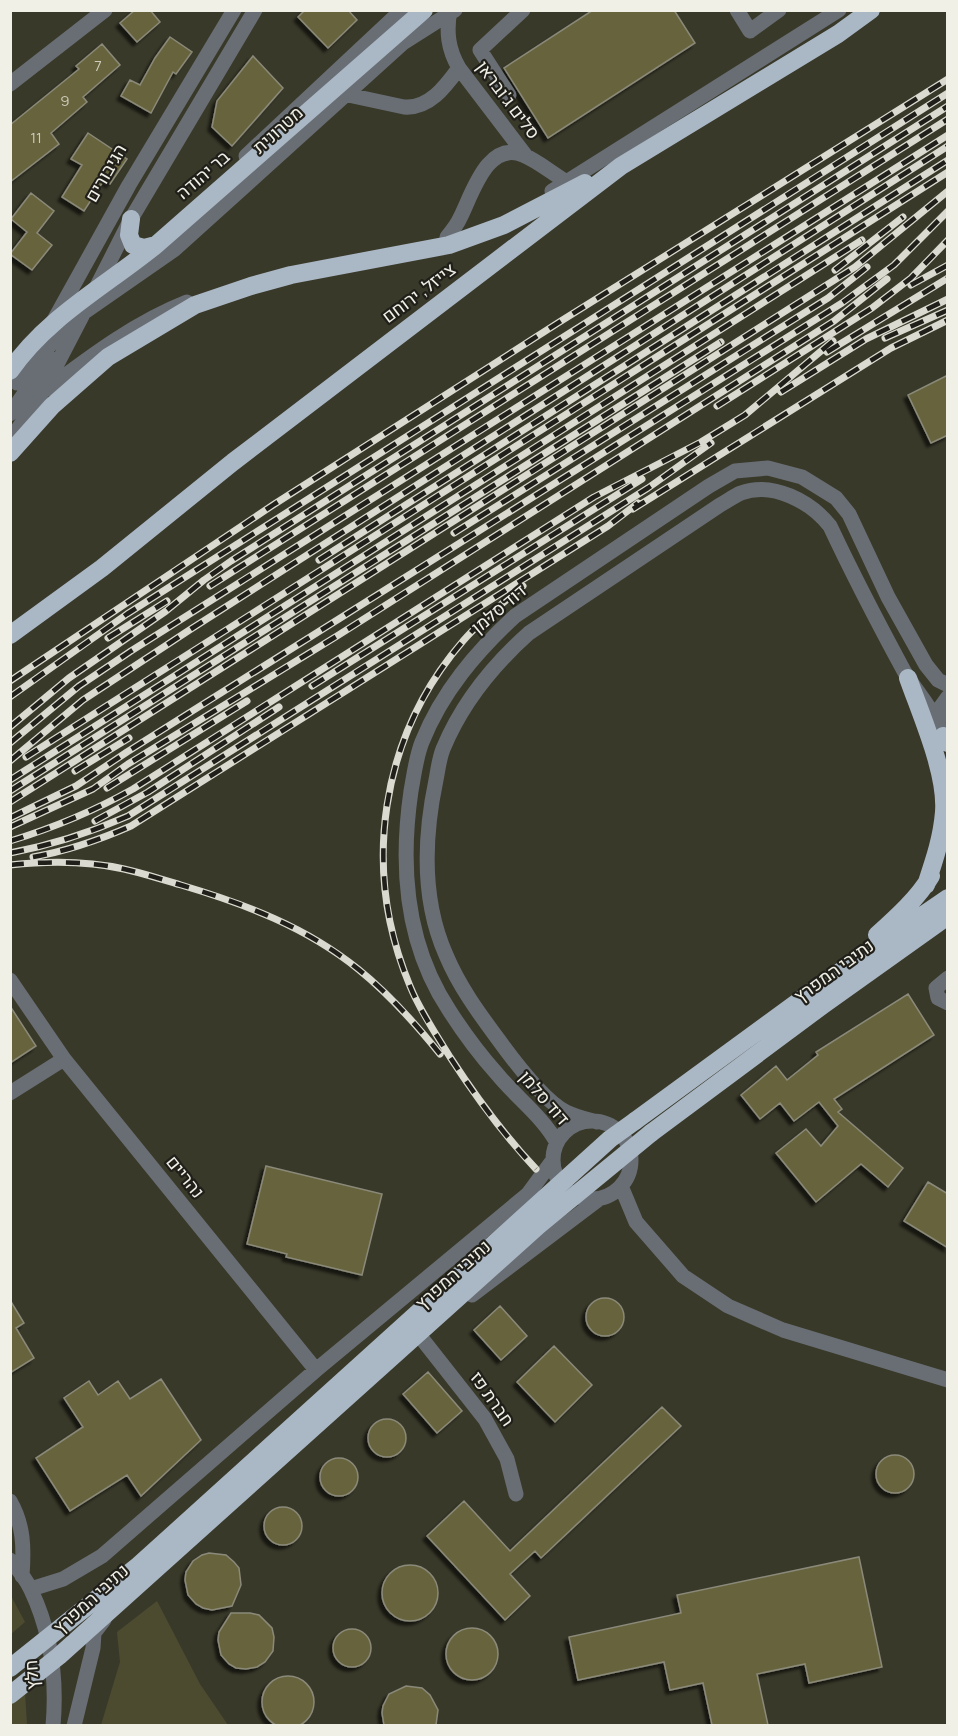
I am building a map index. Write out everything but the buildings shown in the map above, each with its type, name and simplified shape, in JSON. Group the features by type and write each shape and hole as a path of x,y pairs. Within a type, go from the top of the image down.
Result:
{"highway":[{"name":"בר יהודה","path":"13,382 21,355 51,326 156,245 232,177 339,93 422,10"},
{"name":"צייזל, ירוחם","path":"10,635 102,568 233,462 621,166 838,34 871,10"},
{"path":"10,453 52,406 108,357 195,305 291,275 449,245 504,225 573,184 621,166"},
{"path":"131,219 129,235 133,244 144,248 156,245"},
{"path":"908,678 941,775 944,810 939,848 926,885"},
{"path":"821,985 894,919 926,885 940,862 948,838"},
{"name":"נתיבי המפרץ","path":"10,1668 139,1565 610,1139 821,985 948,898"},
{"name":"נתיבי המפרץ","path":"10,1695 59,1656 539,1225 651,1133 948,915"}],"street":[{"path":"10,84 105,10"},
{"name":"הגיבורים","path":"21,355 223,10"},
{"path":"13,382 51,326 129,185 234,10"},
{"path":"13,382 70,322 86,301 105,250 246,10"},
{"path":"10,441 42,393 86,301 131,219 255,10"},
{"path":"232,177 252,149 397,15 422,10"},
{"path":"509,95 480,50 523,10"},
{"path":"737,10 750,31 779,10"},
{"path":"411,252 427,243 497,221 573,184 839,10"},
{"name":"מטרונית","path":"86,301 151,267 187,239 339,93 403,43 452,12"},
{"name":"סלים ג'ובראן","path":"452,12 449,46 459,68 526,156"},
{"path":"339,93 414,108 423,105 445,87 459,68"},
{"path":"447,237 461,216 472,188 492,160 508,153 526,156 573,184"},
{"path":"10,420 91,357 156,316 194,300 222,296"},
{"path":"10,414 52,354 70,322"},
{"name":"דוד סלמן","path":"557,1143 549,1128 497,1074 448,1009 424,960 409,902 405,855 406,823 421,745 433,717 464,668 515,616 709,486 735,471 768,468 802,477 836,498 849,514 888,597 926,665 938,680 948,686"},
{"name":"דוד סלמן","path":"597,1122 565,1111 551,1100 514,1060 467,997 444,952 430,899 427,855 428,825 434,787 446,744 453,727 482,681 503,657 529,633 720,505 742,492 766,490 794,497 821,514 830,526 868,607 908,678 928,705 944,736"},
{"path":"944,736 940,708 948,698"},
{"path":"948,978 936,988 938,998 948,1003"},
{"name":"נהריים","path":"10,980 64,1059 316,1370"},
{"path":"10,1093 64,1059"},
{"path":"10,1501 16,1511 24,1547 26,1582 63,1579 102,1556 316,1370 528,1194 553,1160 557,1143 564,1133 585,1122 597,1122 618,1131 626,1141 631,1164 628,1176 621,1186 611,1194 599,1199 420,1335 100,1624 94,1633 93,1648 74,1725"},
{"path":"553,1160 559,1182 567,1190 577,1197 599,1199"},
{"path":"621,1186 636,1221 683,1276 728,1306 783,1330 948,1380"},
{"path":"420,1335 419,1324 426,1308 505,1240 519,1218 528,1194"},
{"name":"חברת פז","path":"420,1335 485,1419 507,1459 516,1494"},
{"name":"חלץ","path":"10,1560 26,1582 48,1635 53,1683 53,1725"}],"shaded area":[{"path":"10,1594 25,1622 11,1634 10,1634"},
{"path":"157,1601 200,1684 228,1725 101,1725 120,1662 117,1632"},
{"path":"25,1692 27,1725 11,1726 11,1704"}],"railway":[{"path":"10,681 273,505 561,321 948,79"},
{"path":"10,697 127,614 948,93"},
{"path":"10,727 69,678 166,611 231,561 948,106"},
{"path":"210,586 948,119"},
{"path":"10,743 79,686 131,651 948,135"},
{"path":"10,761 83,700 191,629 948,146"},
{"path":"319,560 948,160"},
{"path":"26,757 948,172"},
{"path":"10,802 855,267 948,191"},
{"path":"10,818 76,786 842,303 894,265 948,211"},
{"path":"835,270 903,217"},
{"path":"10,780 862,240"},
{"path":"717,406 872,308 911,278 948,240"},
{"path":"911,285 948,265"},
{"path":"454,533 828,298 867,267"},
{"path":"827,352 948,278"},
{"path":"10,827 93,789 128,764 337,636 834,321 887,279"},
{"path":"781,392 866,339 948,299"},
{"path":"885,338 948,310"},
{"path":"633,509 891,348 948,320"},
{"path":"10,841 73,818 133,789 594,497 701,442 745,415 833,341"},
{"path":"10,791 721,342"},
{"path":"10,853 70,838 128,816 648,488 711,443"},
{"path":"312,686 642,479"},
{"path":"33,857 58,852 131,826 608,526 638,503"},
{"path":"523,586 484,619 463,641 435,679 413,719 397,761 387,806 383,851 386,896 395,942 414,995 434,1031 470,1086 501,1129 536,1169"},
{"path":"108,638 167,601"},
{"path":"107,788 247,701"},
{"path":"95,821 148,792 279,707"},
{"path":"75,771 129,738"},
{"path":"10,865 67,862 124,869 205,892 274,918 317,941 358,969 401,1009 440,1054"}]}
